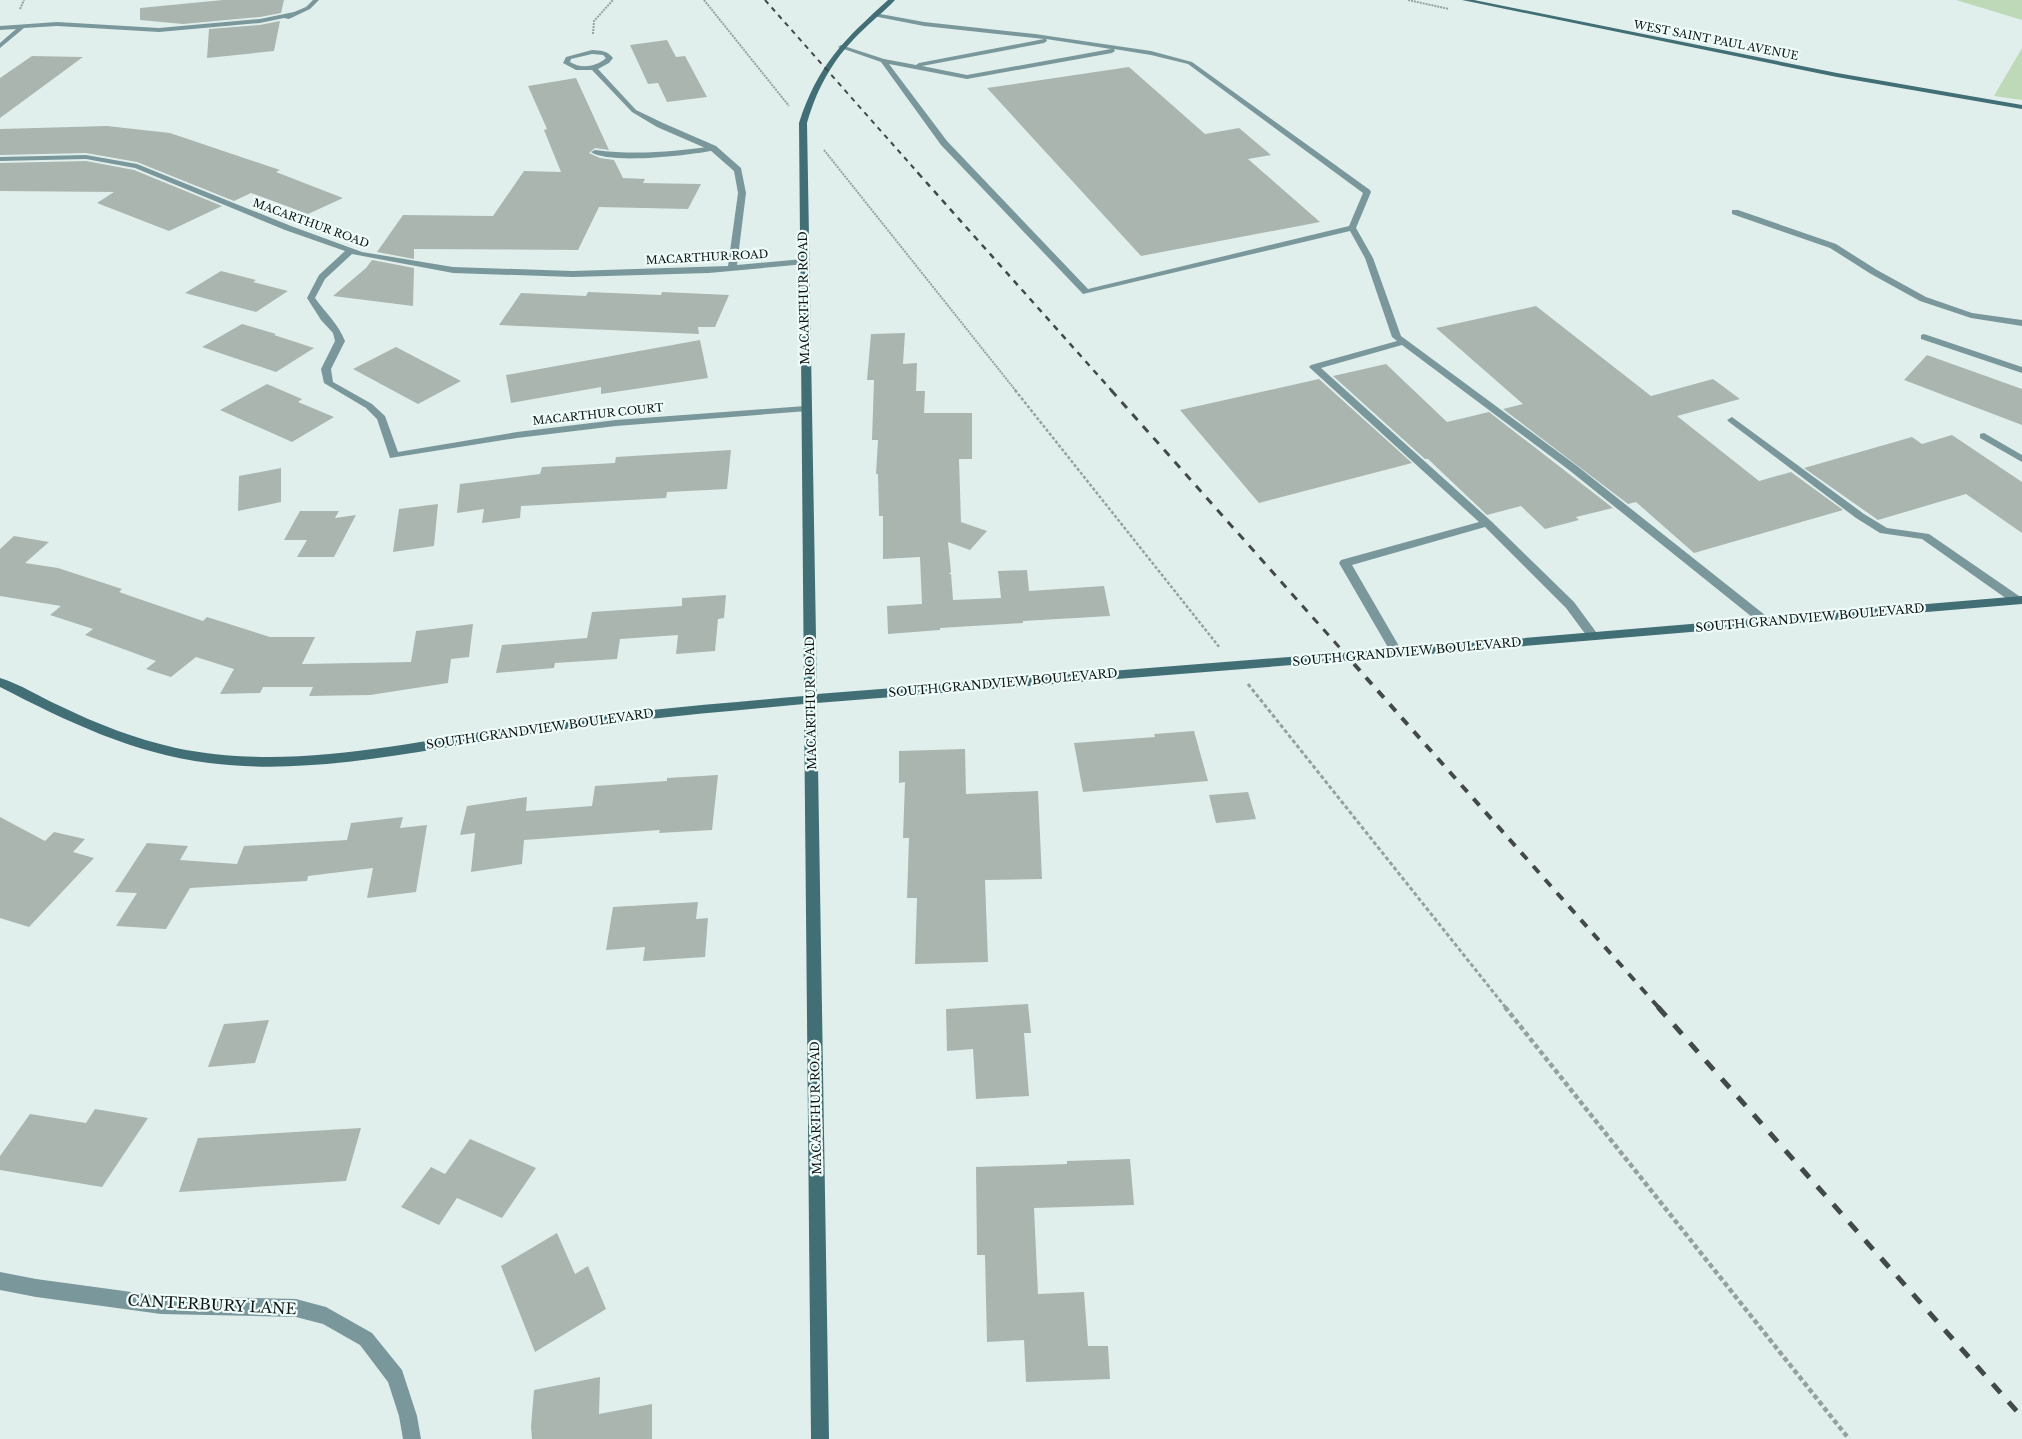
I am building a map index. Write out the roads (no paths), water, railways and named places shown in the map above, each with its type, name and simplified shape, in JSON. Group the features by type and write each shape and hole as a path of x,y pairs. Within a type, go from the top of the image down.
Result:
{"street":[{"path":"159,30 260,21 293,14 308,8 316,0"},
{"name":"MACARTHUR ROAD","path":"820,1439 811,699 803,262 803,123 817,81 824,67 841,48 892,0"},
{"name":"WEST SAINT PAUL AVENUE","path":"1465,0 1778,64 1962,98 2022,107"},
{"path":"226,32 265,27 283,21 293,14"},
{"path":"875,15 924,24 1055,39 1151,53 1190,63 1367,192 1352,228"},
{"path":"0,28 57,24 159,30 184,35 218,32"},
{"path":"0,46 23,26"},
{"path":"911,66 1055,39"},
{"path":"841,48 883,61 967,76 1124,49"},
{"path":"593,68 606,64 610,58 605,54 592,52 568,58 566,63 579,68 593,68 634,111 660,125 713,148 738,170 742,193 732,268"},
{"path":"883,61 944,143 1086,292 1352,228"},
{"name":"WEST SAINT PAUL AVENUE","path":"1962,98 2022,113"},
{"path":"595,152 622,156 657,156 713,148"},
{"name":"MACARTHUR ROAD","path":"0,159 86,157 137,166 288,228 360,254 453,270 573,274 732,268 803,262"},
{"path":"1735,212 1833,246 1874,272 1923,299 1971,315 2022,323"},
{"path":"1352,228 1370,258 1397,337 1573,468 1766,622"},
{"name":"MACARTHUR COURT","path":"351,251 324,273 315,285 311,298 324,318 337,332 340,341 326,369 329,383 369,406 382,418 394,456 517,435 616,423 805,409"},
{"path":"1924,337 2022,370"},
{"path":"1403,342 1314,367 1488,522 1570,605 1593,636"},
{"path":"1732,420 1860,516 1884,531 1924,536 2020,600"},
{"path":"1984,436 2022,459"},
{"path":"1397,653 1344,563 1488,522"},
{"name":"SOUTH GRANDVIEW BOULEVARD","path":"0,682 99,730 132,742 191,756 240,761 337,758 596,719 968,685 1397,653 2020,600"},
{"name":"CANTERBURY LANE","path":"0,1281 36,1288 161,1305 296,1308 326,1316 366,1339 395,1377 408,1416 412,1439"}],"railway":[{"path":"765,0 919,174"},
{"path":"918,173 1112,391"},
{"path":"1111,390 1355,665"},
{"path":"1354,664 1659,1008"},
{"path":"1658,1007 2022,1417"}]}
